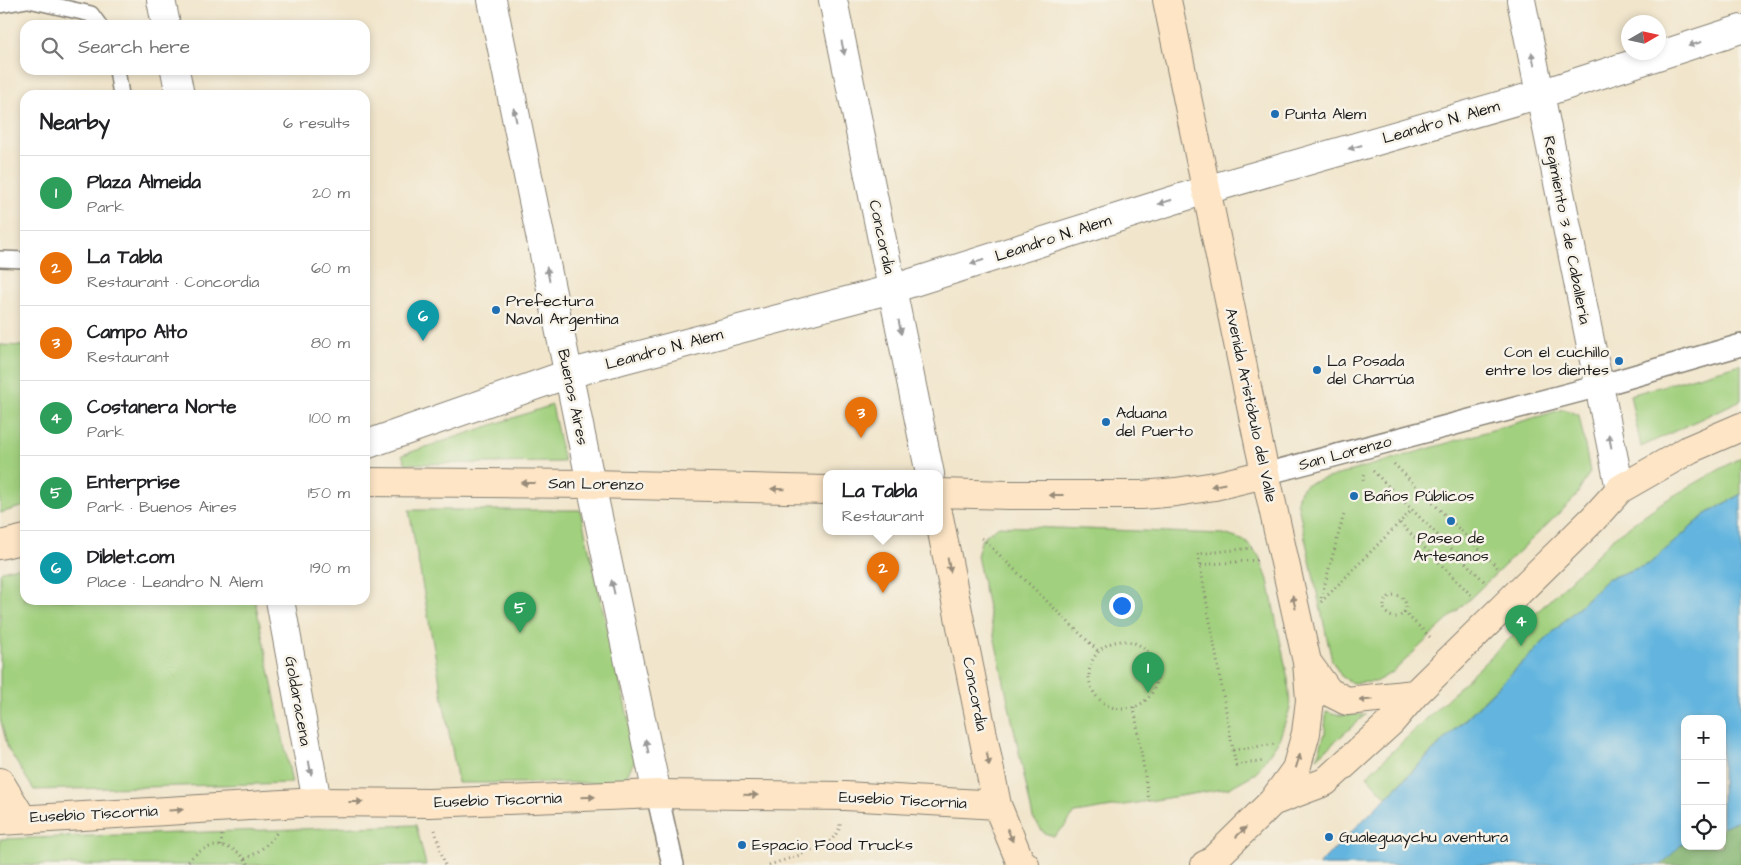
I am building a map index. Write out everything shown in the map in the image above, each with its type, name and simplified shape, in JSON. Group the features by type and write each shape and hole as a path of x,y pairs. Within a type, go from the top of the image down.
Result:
{"main road":[{"name":"Avenida Aristóbulo del Valle","path":"1167,0 1265,474 1307,662 1310,700 1306,733 1296,769 1272,802"},
{"path":"1206,865 1272,802 1325,782 1391,722 1415,694 1620,489 1690,449 1741,427"},
{"name":"San Lorenzo","path":"943,493 1142,495 1215,486 1265,474"},
{"name":"San Lorenzo","path":"370,482 591,484 823,490"},
{"name":"Concordia","path":"942,535 997,804 1020,860 1025,865"},
{"path":"0,545 20,539"},
{"path":"1307,662 1329,692 1347,701 1415,694"},
{"path":"0,782 11,819"},
{"name":"Eusebio Tiscornia","path":"11,819 317,802 430,803 657,794 845,796 997,804"}],"street":[{"path":"162,0 165,20"},
{"name":"Buenos Aires","path":"492,0 568,374 657,794"},
{"name":"Concordia","path":"833,0 929,470"},
{"name":"Regimiento 3 de Caballería","path":"1521,0 1620,489"},
{"name":"Leandro N. Alem","path":"370,443 568,374 892,289 1206,190 1540,94 1741,29"},
{"path":"177,75 179,90"},
{"name":"San Lorenzo","path":"1265,474 1599,386 1741,345"},
{"name":"Goldaracena","path":"281,605 317,802"},
{"path":"657,794 673,865"}],"lane":[{"path":"0,5 28,0 91,14 95,20"},
{"path":"118,75 120,90"},
{"path":"0,259 20,260"}],"path":[{"path":"1390,460 1500,570"},
{"path":"1363,480 1368,467 1486,583"},
{"path":"1344,514 1320,604 1412,510"},
{"path":"1400,523 1472,596"},
{"path":"982,538 1098,651"},
{"path":"1252,548 1198,554 1236,765 1264,761"},
{"path":"1200,565 1260,560"},
{"path":"1394,595 1401,597 1406,602 1404,612 1402,615 1395,617 1389,614 1385,608 1387,598 1394,595"},
{"path":"1404,612 1430,637"},
{"path":"1116,641 1127,641 1137,644 1153,658 1156,681 1152,692 1144,701 1134,707 1122,709 1110,707 1100,700 1093,691 1089,681 1089,670 1092,660 1098,651 1116,641"},
{"path":"1134,707 1149,801"},
{"path":"1233,750 1277,744"},
{"path":"769,865 800,855 831,841 840,828 845,796"},
{"path":"430,803 444,865"},
{"path":"221,846 222,835"},
{"path":"184,865 192,855 203,848 214,846 226,846 236,851 249,865"}],"green space":[{"path":"0,345 20,346 20,507 0,513"},
{"path":"1741,364 1741,400 1641,447 1630,395"},
{"path":"552,405 564,462 406,464 402,455"},
{"path":"1564,409 1579,415 1590,472 1575,498 1393,672 1375,682 1352,683 1341,676 1332,661 1297,501 1300,490 1307,484"},
{"path":"1741,457 1741,494 1705,515 1649,564 1607,579 1386,797 1367,776 1617,535 1661,503"},
{"path":"409,510 580,510 637,756 623,783 458,783"},
{"path":"999,526 1224,534 1245,541 1259,556 1268,580 1288,679 1290,708 1279,740 1256,773 1229,788 1075,813 1054,836 1044,833 1033,818 977,556 982,538"},
{"path":"20,566 20,605 256,605 292,783 34,790 8,749 0,718 0,573"},
{"path":"1326,711 1339,715 1366,714 1317,758 1325,733"},
{"path":"1741,819 1741,865 1661,865 1681,845 1681,850 1726,850 1726,825"},
{"path":"416,825 426,865 0,865 0,839"}],"water":[{"path":"1741,494 1741,819 1726,825 1726,715 1681,715 1681,845 1661,865 1318,865 1607,579 1649,564 1705,515"}],"place":[{"name":"Punta Alem","path":"1275,114"},
{"name":"Prefectura Naval Argentina","path":"496,310"},
{"name":"Diblet.com","path":"423,341"},
{"name":"Con el cuchillo entre los dientes","path":"1619,361"},
{"name":"La Posada del Charrúa","path":"1317,370"},
{"name":"Aduana del Puerto","path":"1106,422"},
{"name":"Campo Alto","path":"861,438"},
{"name":"Baños Públicos","path":"1354,496"},
{"name":"Paseo de Artesanos","path":"1451,521"},
{"name":"La Tabla","path":"883,593"},
{"name":"Enterprise","path":"520,633"},
{"name":"Costanera Norte","path":"1521,646"},
{"name":"Plaza Almeida","path":"1148,693"},
{"name":"Gualeguaychu aventura","path":"1329,837"},
{"name":"Espacio Food Trucks","path":"742,845"}]}
